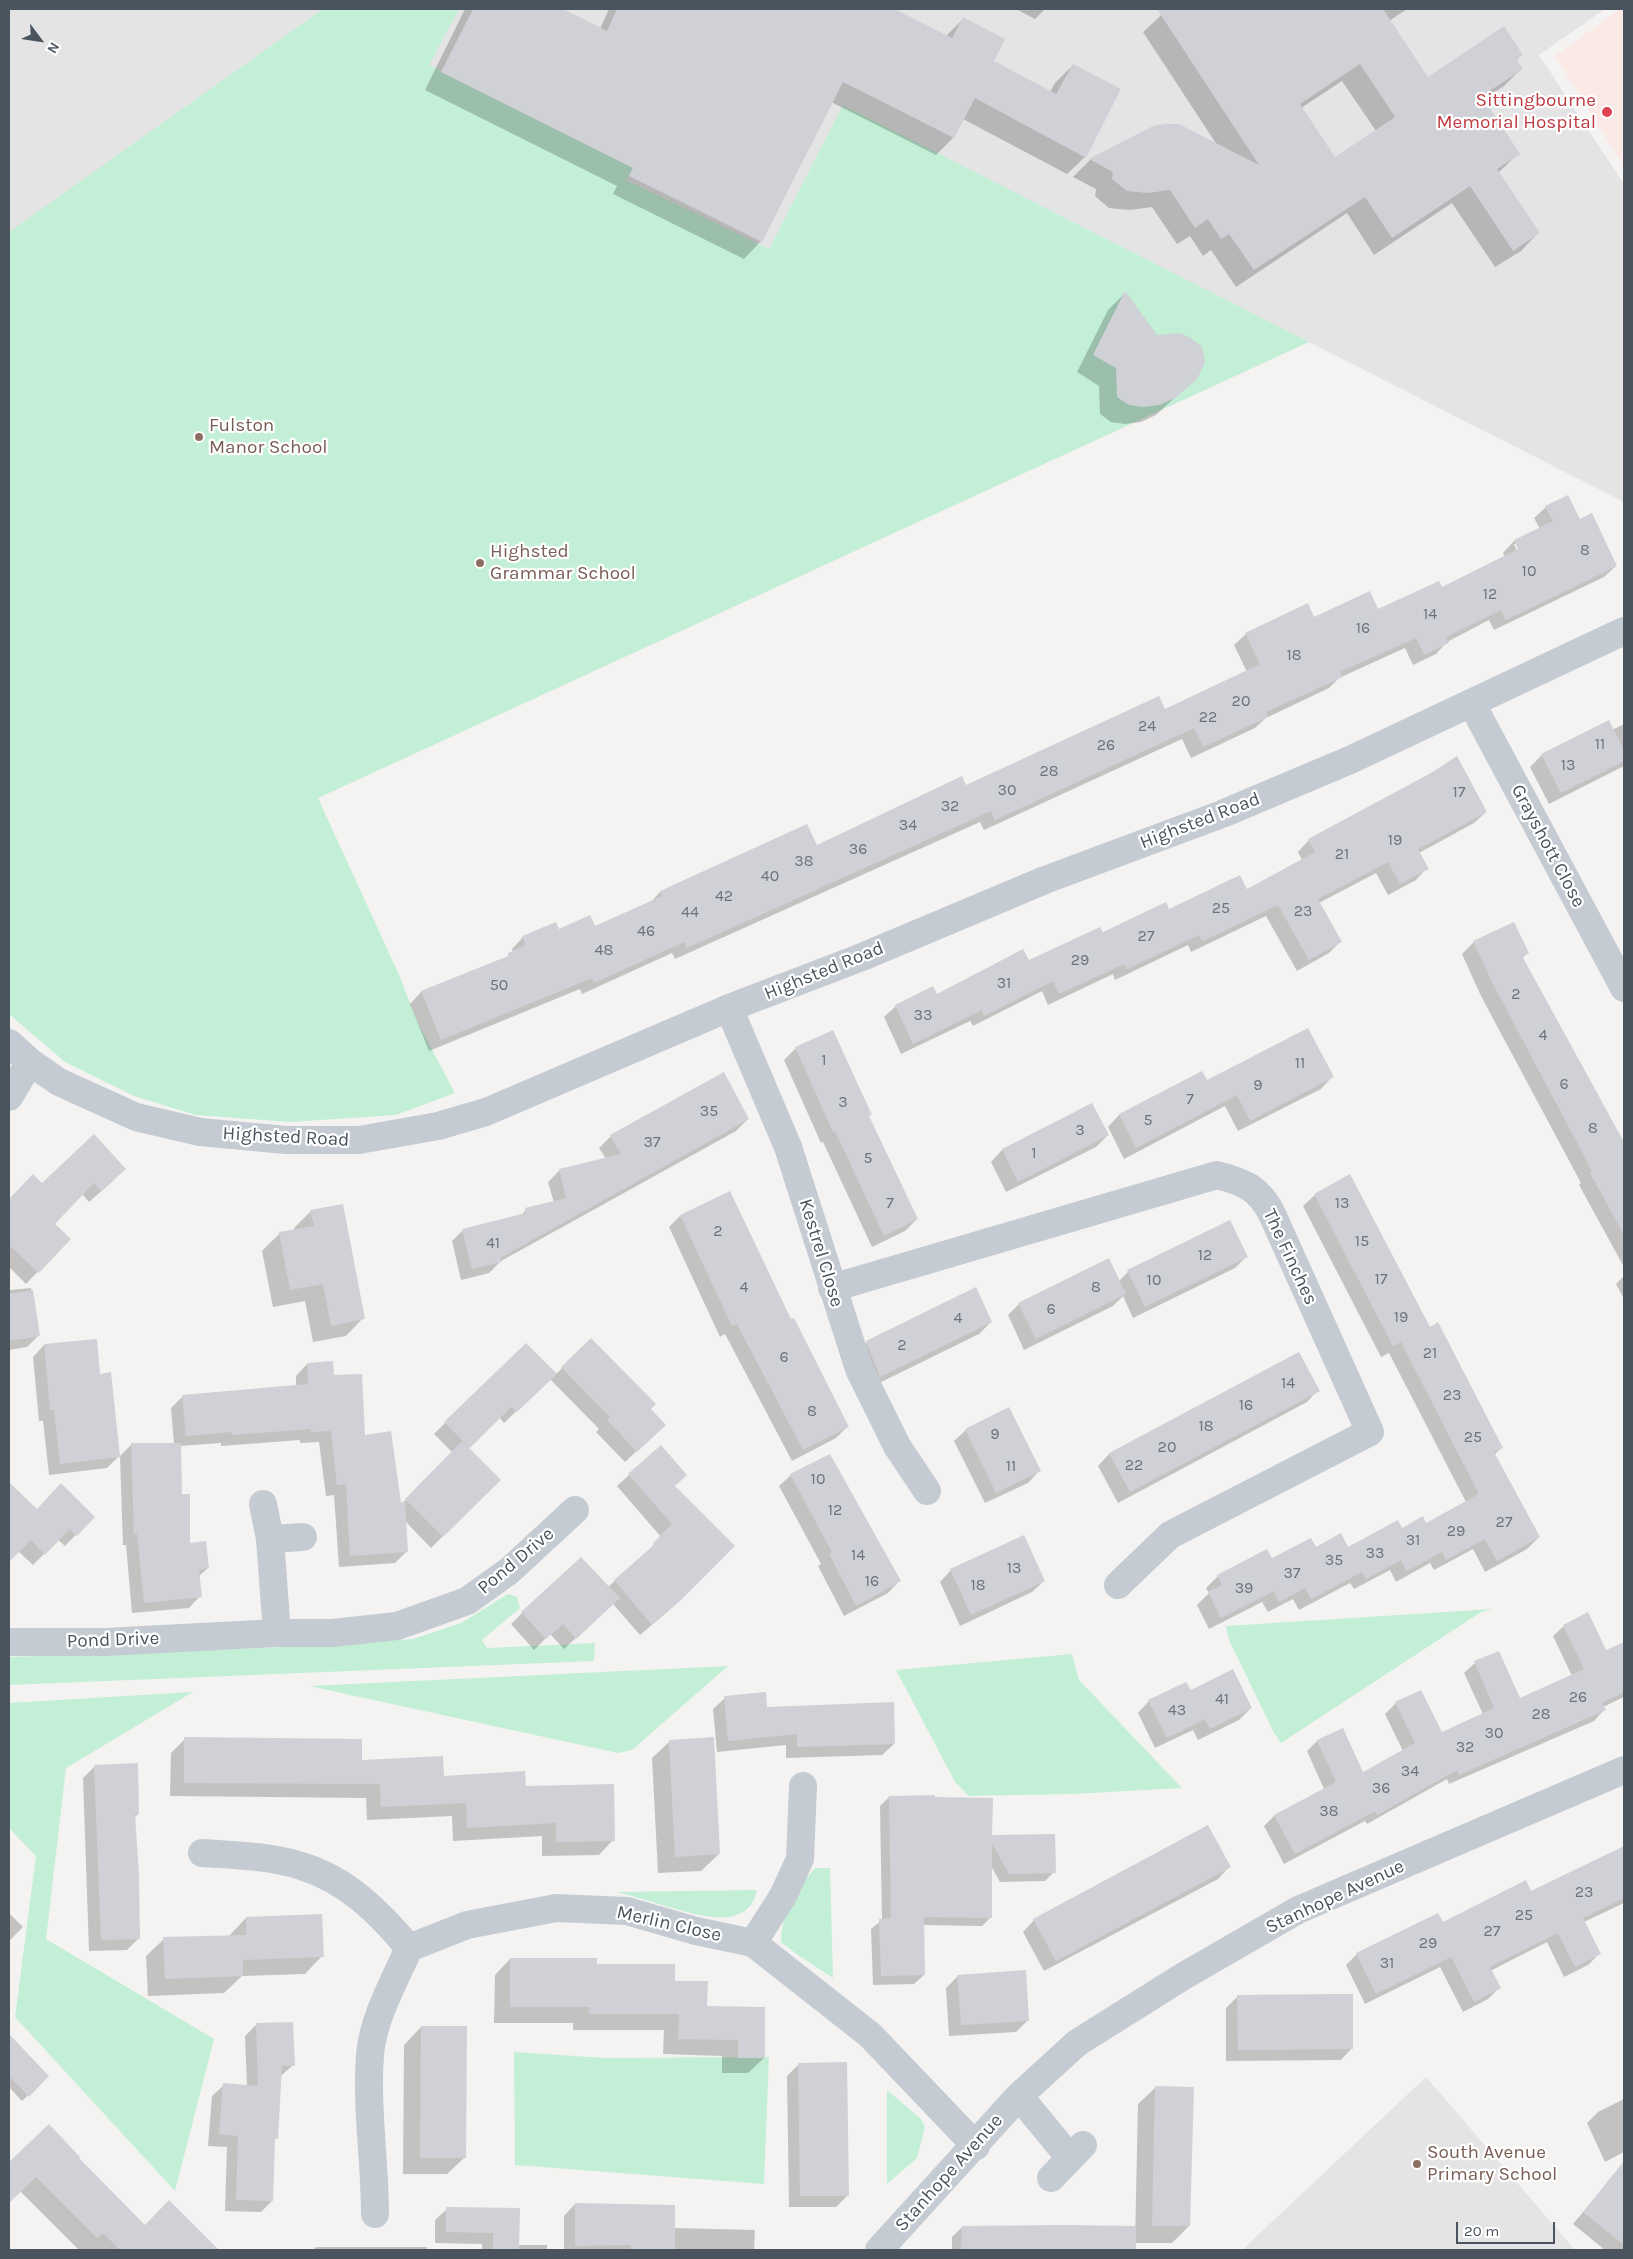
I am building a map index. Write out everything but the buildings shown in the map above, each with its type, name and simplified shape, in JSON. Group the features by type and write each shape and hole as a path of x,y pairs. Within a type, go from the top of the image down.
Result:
{"street":[{"name":"Highsted Road","path":"9,1043 30,1062 59,1082 136,1117 200,1132 286,1140 359,1140 438,1126 486,1112 730,1008 862,957 1045,880 1222,814 1350,760 1624,631"},
{"name":"Grayshott Close","path":"1472,704 1624,988"},
{"name":"Kestrel Close","path":"730,1008 788,1147 859,1369 897,1446 926,1491"},
{"path":"9,1097 30,1062"},
{"name":"The Finches","path":"832,1288 1217,1175 1240,1181 1261,1195 1272,1214 1370,1432 1170,1535 1118,1585"},
{"path":"262,1504 270,1539 277,1633"},
{"name":"Pond Drive","path":"9,1642 105,1642 277,1633 334,1633 397,1626 467,1602 509,1571 575,1510"},
{"path":"270,1539 302,1538"},
{"name":"Stanhope Avenue","path":"879,2250 976,2146 1019,2096 1077,2043 1182,1978 1298,1910 1624,1770"},
{"path":"753,1943 783,1896 800,1859 803,1786"},
{"path":"202,1853 243,1856 301,1866 333,1880 364,1900 386,1920 409,1948 380,2012 370,2054 370,2145 375,2214"},
{"name":"Merlin Close","path":"409,1948 467,1924 556,1908 627,1911 696,1931 753,1943 870,2035 976,2146"},
{"name":"Stanhope Avenue","path":"1019,2096 1076,2151 1051,2178"}],"shaded area":[{"path":"9,9 1605,9 1539,55 1624,184 1624,502 1309,342 318,798 9,880"},
{"name":"Sittingbourne Memorial Hospital","path":"1620,9 1624,9 1624,167 1555,56"},
{"name":"South Avenue Primary School","path":"1426,2077 1575,2250 1242,2250"}],"green space":[{"name":"Highsted Grammar School","path":"323,9 459,9 429,65 633,168 626,180 769,249 843,105 1309,342 318,798 400,977 417,1021 455,1093 396,1115 290,1122 195,1115 134,1096 65,1062 9,1014 9,232"},
{"path":"508,1594 517,1597 520,1608 482,1640 487,1648 595,1643 594,1661 9,1685 9,1657 264,1648 413,1639 461,1623"},
{"path":"1493,1609 1481,1612 1281,1743 1274,1733 1229,1640 1226,1626"},
{"path":"1072,1654 1079,1680 1182,1788 1073,1794 969,1796 955,1782 896,1670"},
{"path":"728,1666 632,1750 618,1753 309,1686"},
{"path":"193,1692 66,1768 46,1939 214,2039 175,2191 15,2017 36,1856 9,1828 9,1703"},
{"path":"815,1868 830,1868 833,1978 781,1942 784,1922 791,1902"},
{"path":"757,1890 752,1904 742,1912 731,1917 702,1916 617,1892"},
{"path":"514,2052 606,2058 769,2057 764,2184 515,2165"},
{"path":"887,2090 920,2118 925,2127 917,2158 887,2184"}],"place":[{"name":"Sittingbourne Memorial Hospital","path":"1607,112"},
{"name":"Fulston Manor School","path":"199,437"},
{"name":"Highsted Grammar School","path":"480,563"},
{"name":"South Avenue Primary School","path":"1417,2164"}]}
